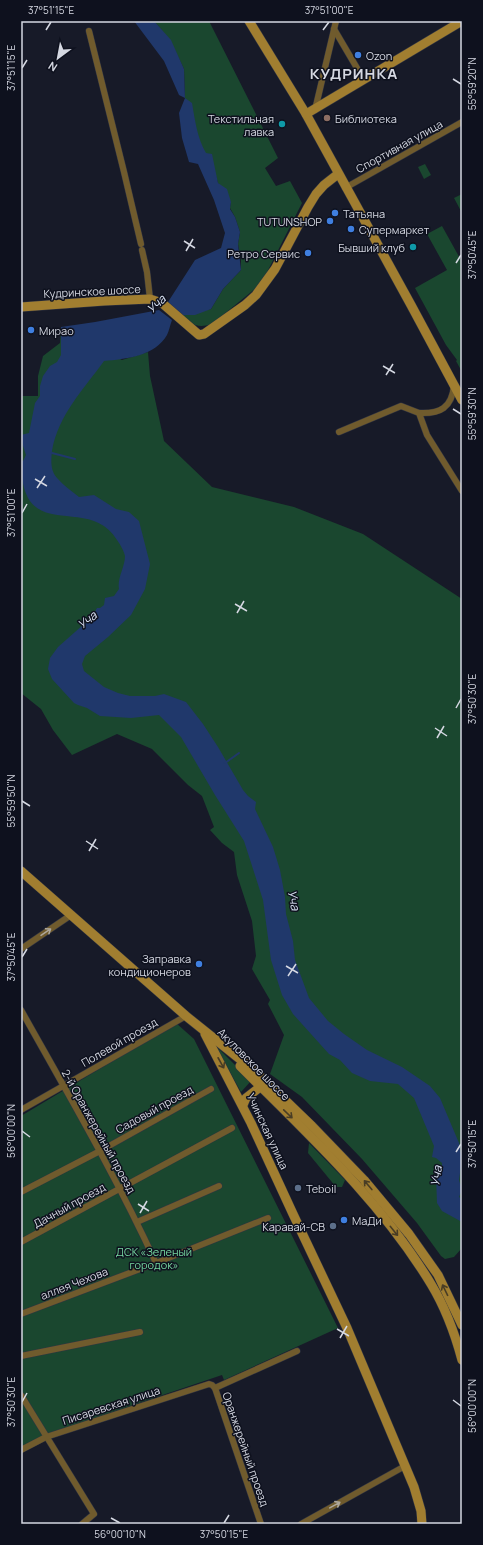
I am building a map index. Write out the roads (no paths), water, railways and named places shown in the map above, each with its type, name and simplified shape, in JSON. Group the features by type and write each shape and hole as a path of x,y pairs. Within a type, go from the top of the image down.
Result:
{"street":[{"path":"250,21 306,114 462,400"},
{"path":"314,110 336,21"},
{"path":"306,114 462,21"},
{"path":"334,29 364,80"},
{"path":"89,31 147,272 150,299"},
{"name":"Спортивная улица","path":"345,188 462,122"},
{"name":"Кудринское шоссе","path":"21,307 150,299 162,303 199,335 204,334 256,295 275,269 316,194 324,185 338,174"},
{"path":"339,432 401,406 419,413 430,414 441,411 453,396 454,385"},
{"path":"419,413 427,435 462,492"},
{"name":"Учинская улица","path":"21,871 202,1029 243,1105 292,1214 347,1328 416,1493 421,1511 422,1524"},
{"path":"21,949 71,915"},
{"name":"2-й Оранжерейный проезд","path":"21,1010 120,1188 156,1263"},
{"name":"Полевой проезд","path":"21,1110 186,1016"},
{"name":"Акуловское шоссе","path":"202,1029 312,1126 364,1180 409,1234 438,1275 462,1325"},
{"path":"243,1105 246,1098 264,1085"},
{"name":"Акуловское шоссе","path":"264,1085 365,1195 401,1239 432,1285 455,1336 462,1360"},
{"name":"Садовый проезд","path":"21,1192 100,1151 212,1089"},
{"name":"Дачный проезд","path":"21,1242 232,1128"},
{"path":"137,1222 219,1186"},
{"name":"аллея Чехова","path":"21,1314 156,1263 268,1218"},
{"path":"21,1356 140,1332"},
{"path":"215,1388 297,1350"},
{"name":"Оранжерейный проезд","path":"209,1384 212,1384 215,1388 261,1524"},
{"name":"Писаревская улица","path":"21,1450 46,1437 209,1384"},
{"path":"21,1395 94,1514 82,1524"},
{"path":"302,1524 405,1466"}],"water":[{"path":"134,21 154,21 171,40 184,69 185,98 179,95 164,61"},
{"path":"185,98 192,103 200,141 206,153 212,154 218,183 227,189 231,202 230,209 235,217 240,232 238,244 241,270 223,289 211,309 195,315 181,315 168,302 195,260 221,248 225,233 214,200 198,164 189,162 182,138 179,113"},
{"path":"159,310 172,320 167,335 162,342 148,352 139,355 104,361 80,392 66,414 55,438 52,451 52,469 60,482 79,497 94,495 116,509 129,512 139,521 150,564 145,589 131,615 85,656 82,664 84,671 104,687 118,693 130,696 155,696 164,694 186,702 203,724 243,790 256,802 255,809 273,847 280,870 285,897 286,914 293,941 295,960 309,998 328,1021 344,1034 367,1050 402,1067 430,1086 440,1098 459,1143 462,1159 459,1180 462,1190 459,1197 462,1199 462,1222 442,1211 437,1203 436,1175 442,1166 442,1163 436,1158 432,1157 434,1146 414,1098 398,1084 370,1081 352,1073 340,1060 329,1054 293,1014 282,995 271,960 263,900 244,841 181,737 159,715 131,718 100,716 87,708 74,703 52,679 48,669 50,658 58,647 92,617 97,608 104,605 105,598 114,596 119,589 119,581 125,556 118,542 105,526 90,520 44,512 32,503 24,487 21,461 23,461 26,455 21,435 29,433 35,403 40,396 40,386 43,376 50,366 57,362 61,355 61,327"}],"waterway":[{"path":"52,453 75,459"},
{"path":"225,763 239,753"}],"place":[{"name":"Ozon","path":"358,55"},
{"name":"Библиотека","path":"327,118"},
{"name":"Текстильная лавка","path":"282,124"},
{"name":"Татьяна","path":"335,213"},
{"name":"TUTUNSHOP","path":"330,221"},
{"name":"Супермаркет","path":"351,229"},
{"name":"Бывший клуб","path":"413,247"},
{"name":"Ретро Сервис","path":"308,253"},
{"name":"Мирао","path":"31,330"},
{"name":"Заправка кондиционеров","path":"199,964"},
{"name":"Teboil","path":"298,1188"},
{"name":"МаДи","path":"344,1220"},
{"name":"Каравай-СВ","path":"333,1226"}],"district":[{"name":"КУДРИНКА","path":"354,73"}],"water label":[{"name":"Уча","path":"156,304"},
{"name":"Уча","path":"87,620"},
{"name":"Уча","path":"294,900"},
{"name":"Уча","path":"436,1176"}],"park label":[{"name":"ДСК «Зеленый городок»","path":"154,1257"}]}
